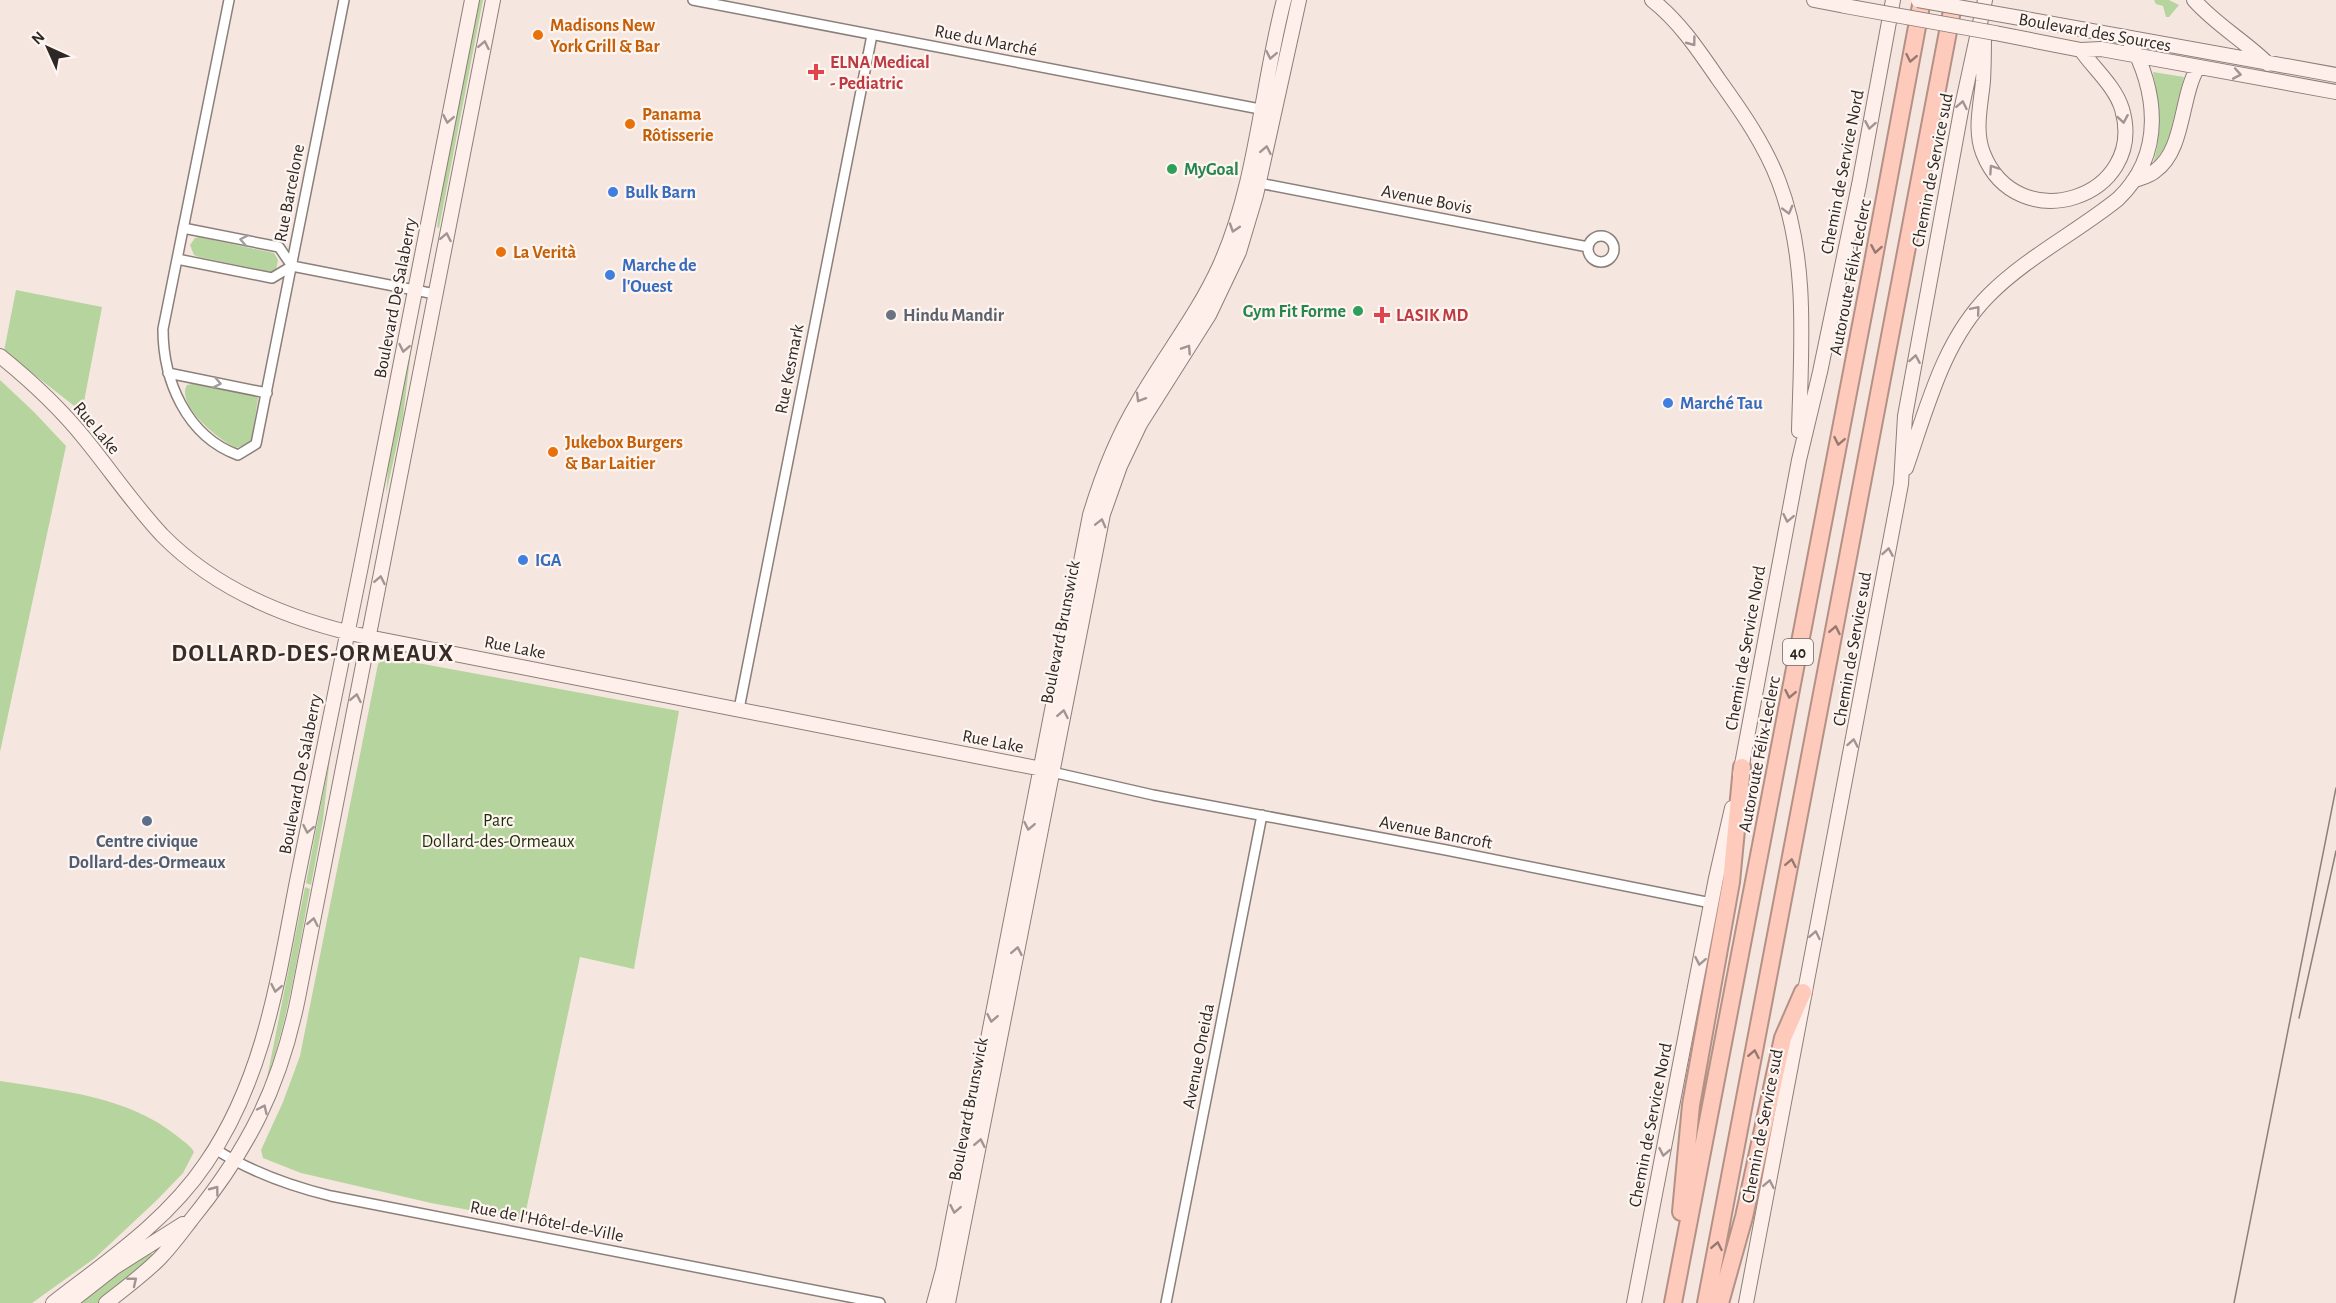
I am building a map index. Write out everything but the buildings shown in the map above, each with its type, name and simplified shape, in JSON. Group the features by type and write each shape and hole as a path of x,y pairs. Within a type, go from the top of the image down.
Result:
{"highway":[{"name":"Autoroute Félix-Leclerc","path":"1673,1303 1871,273 1920,0"},
{"name":"40","path":"1706,1303 1954,0"},
{"path":"1673,1303 1691,1105 1731,882 1742,767"},
{"path":"1720,1303 1744,1217 1783,1038 1803,992"}],"street":[{"name":"Rue Barcelone","path":"229,0 177,259 164,329 163,347 168,373 179,400 190,418 207,437 227,451 238,455 256,444 344,0"},
{"name":"Boulevard De Salaberry","path":"53,1303 134,1240 188,1187 216,1149 231,1122 261,1051 271,1012 472,0"},
{"path":"106,1303 159,1259 235,1161 271,1092 289,1036 493,0"},
{"name":"Rue du Marché","path":"693,0 1267,111"},
{"name":"Boulevard Brunswick","path":"934,1303 943,1270 1046,770 1096,545 1112,486 1143,417 1204,321 1223,287 1242,242 1259,183 1267,111 1284,0"},
{"name":"Boulevard Brunswick","path":"948,1303 1046,770 1082,552 1102,479 1133,410 1194,314 1220,266 1242,201 1299,0"},
{"path":"1652,0 1687,35 1762,143 1785,200 1793,231 1800,291 1799,460"},
{"name":"Boulevard des Sources","path":"1814,0 2080,50 2101,49 2336,93"},
{"name":"Chemin de Service Nord","path":"1634,1303 1711,903 1742,767 1799,460 1859,185 1893,0"},
{"name":"Boulevard des Sources","path":"1920,0 2336,75"},
{"path":"2194,0 2221,25 2249,45 2268,64"},
{"path":"1985,2 1979,131 1983,152 2000,179 2016,192 2035,200 2066,201 2086,194 2111,173 2122,148 2125,128 2118,99 2080,50"},
{"name":"Chemin de Service sud","path":"1746,1303 1797,1041 1803,992 1844,792 1901,484 1907,405 1960,111 1985,2"},
{"name":"Rue Kesmark","path":"739,709 872,35"},
{"path":"1901,484 1944,361 1965,323 2001,284 2113,203 2133,182 2146,159 2152,127 2145,80 2138,56 2128,38"},
{"path":"2133,182 2155,172 2169,153 2179,129 2190,81 2198,68"},
{"name":"Avenue Bovis","path":"1259,183 1588,247"},
{"path":"183,228 279,247 291,266"},
{"path":"177,259 272,278 291,266 435,294"},
{"name":"Rue Lake","path":"0,356 65,416 143,513 183,554 225,583 259,602 297,618 346,633 1046,770"},
{"path":"168,373 267,393"},
{"name":"Avenue Bancroft","path":"1046,770 1153,795 1711,903"},
{"name":"Avenue Oneida","path":"1166,1303 1262,815"},
{"name":"Rue de l'Hôtel-de-Ville","path":"216,1149 235,1161 283,1182 331,1196 880,1303"},
{"path":"69,1303 115,1267 193,1218"}],"green space":[{"path":"477,0 483,0 439,228 437,227 448,149"},
{"path":"2154,0 2169,0 2179,5 2169,17 2166,17 2163,6 2156,4"},
{"path":"2153,72 2184,77 2170,133 2165,147 2153,164 2158,141 2159,118"},
{"path":"195,238 274,253 278,260 276,270 272,272 194,255 190,245"},
{"path":"16,290 102,307 82,412 4,351"},
{"path":"413,333 403,417 386,494 389,457"},
{"path":"0,380 66,446 0,752"},
{"path":"198,383 255,394 258,398 252,439 249,443 236,448 210,430 193,412 185,393 187,385"},
{"name":"Parc Dollard-des-Ormeaux","path":"385,657 679,711 634,969 580,957 524,1220 431,1203 301,1173 263,1158 261,1150 283,1102 300,1056 378,664"},
{"path":"330,757 323,820 311,885 306,883"},
{"path":"305,887 310,889 292,984 275,1055 267,1078"},
{"path":"0,1081 70,1092 116,1104 158,1123 186,1143 194,1152 183,1173 95,1258 32,1303 0,1303"},
{"path":"150,1252 154,1257 101,1303 76,1303 119,1269"}],"tram line":[{"path":"2234,1303 2336,788"},
{"path":"2299,1018 2336,851"}],"place":[{"name":"Madisons New York Grill & Bar","path":"538,35"},
{"name":"ELNA Medical - Pediatric","path":"816,72"},
{"name":"Panama Rôtisserie","path":"630,124"},
{"name":"MyGoal","path":"1172,169"},
{"name":"Bulk Barn","path":"613,192"},
{"name":"La Verità","path":"501,252"},
{"name":"Marche de l'Ouest","path":"610,275"},
{"name":"Gym Fit Forme","path":"1358,311"},
{"name":"Hindu Mandir","path":"891,315"},
{"name":"LASIK MD","path":"1382,315"},
{"name":"Marché Tau","path":"1668,403"},
{"name":"Jukebox Burgers & Bar Laitier","path":"553,452"},
{"name":"IGA","path":"523,560"},
{"name":"Centre civique Dollard-des-Ormeaux","path":"147,821"}],"district":[{"name":"DOLLARD-DES-ORMEAUX","path":"313,653"}]}
